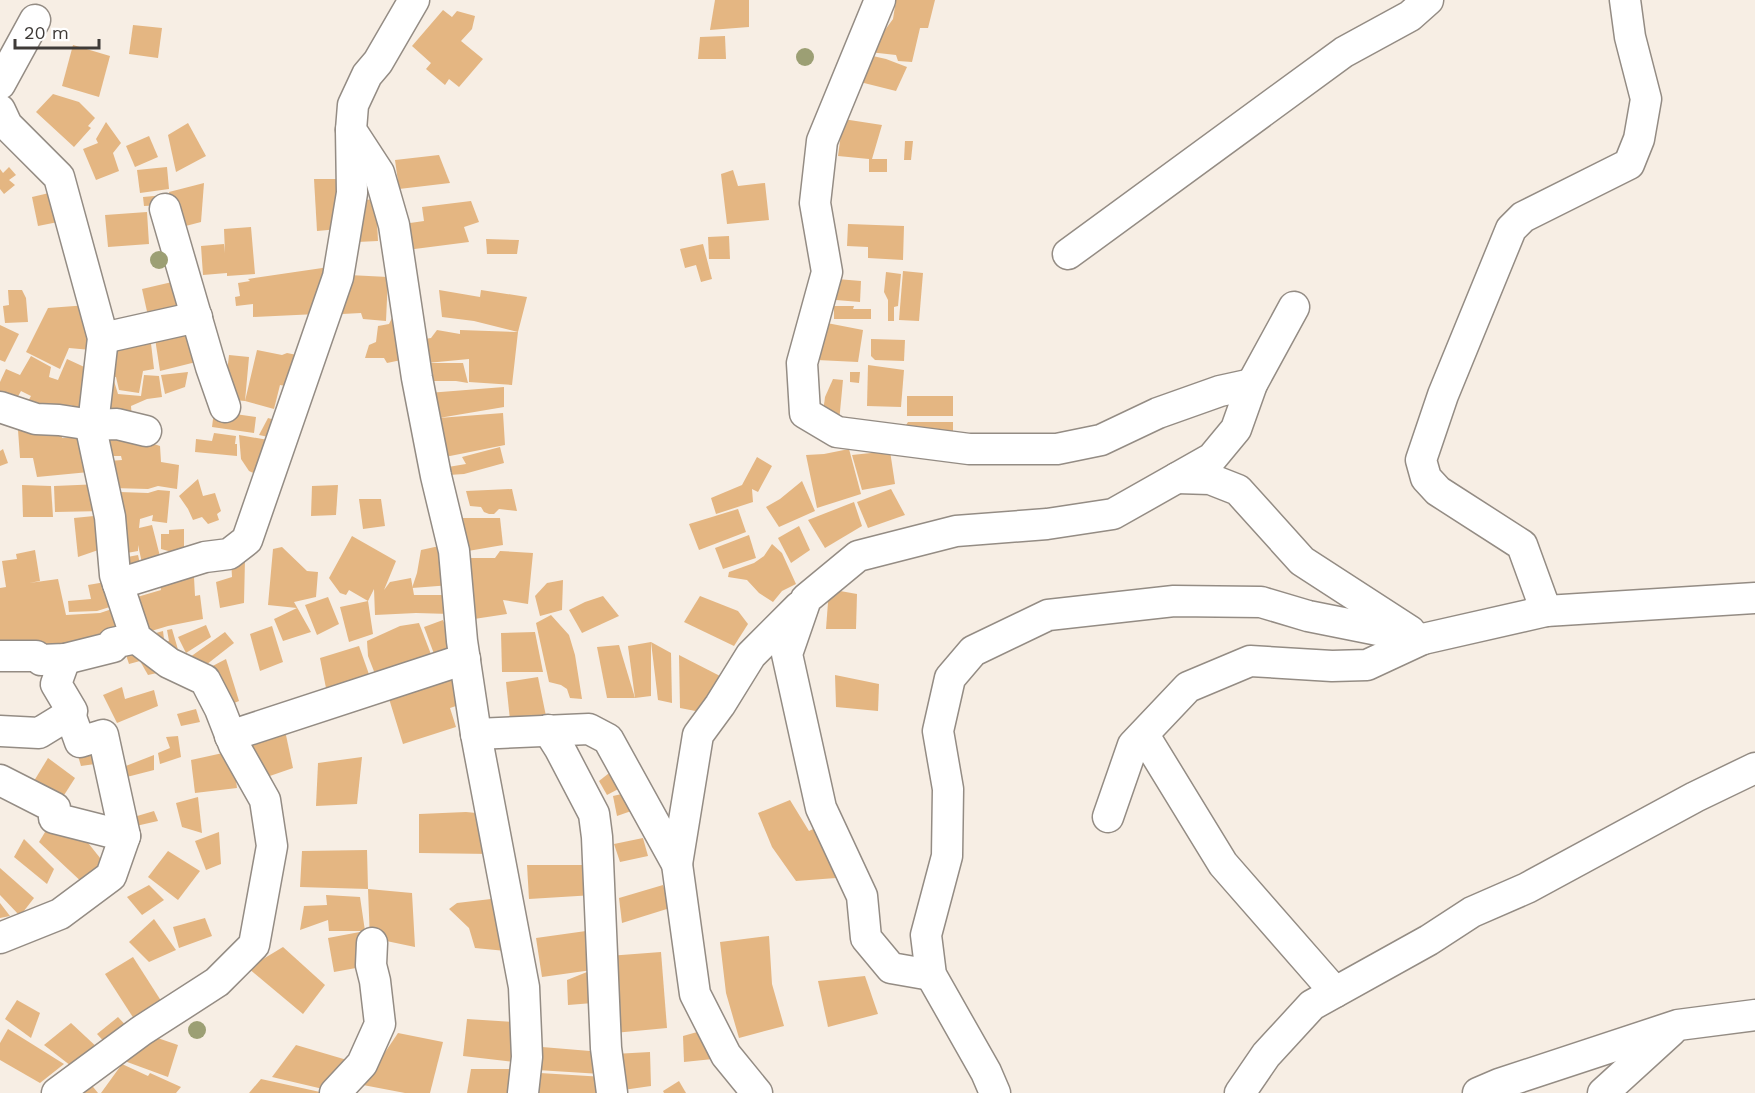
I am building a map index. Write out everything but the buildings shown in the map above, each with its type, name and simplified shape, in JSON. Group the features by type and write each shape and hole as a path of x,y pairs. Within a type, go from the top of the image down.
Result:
{"street":[{"path":"118,584 205,557 229,554 248,540 338,277 352,193 352,105 367,75 378,62 414,0"},
{"path":"880,0 822,141 815,203 827,272 802,363 805,413 837,432 969,449 1057,449 1101,440 1158,413 1220,391 1252,384"},
{"path":"1068,254 1344,52 1410,16 1428,0"},
{"path":"1546,611 1522,545 1438,490 1426,478 1421,460 1443,394 1511,229 1523,216 1629,164 1639,140 1646,99 1630,37 1625,0"},
{"path":"0,84 35,20"},
{"path":"0,110 7,125 59,177 103,338 92,433 110,517 115,575 136,638 169,663 205,680 220,709 230,736 266,800 272,846 254,945 217,982 141,1031 57,1093"},
{"path":"351,130 379,173 393,225 417,378 436,476 454,551 462,641 476,734 524,987 527,1057 523,1093"},
{"path":"165,208 225,407"},
{"path":"757,1093 726,1055 695,994 677,864 698,735 751,655 806,599 858,556 956,531 1047,524 1113,514 1212,458 1236,429 1252,384 1294,307"},
{"path":"103,338 197,318"},
{"path":"0,407 36,419 92,425 117,424 146,431"},
{"path":"1177,478 1210,479 1238,490 1302,561 1423,639"},
{"path":"1108,817 1133,745 1188,687 1250,661 1332,666 1366,665 1423,639 1546,611 1755,598"},
{"path":"806,599 787,654 821,808 862,896 866,938 891,968 931,975"},
{"path":"995,1093 986,1072 931,975 926,935 947,856 948,789 938,731 950,678 973,651 1048,615 1174,601 1262,602 1308,616 1423,639"},
{"path":"0,656 36,656 41,660 65,659 113,647 113,643 136,638"},
{"path":"0,938 60,914 111,876 125,836 102,735 80,742 70,714 72,711 56,684 65,659"},
{"path":"230,736 465,659"},
{"path":"0,731 39,733 70,714"},
{"path":"476,734 589,729 608,739 677,864"},
{"path":"548,730 594,814 597,837 606,1048 612,1093"},
{"path":"1144,735 1223,864 1335,992"},
{"path":"1240,1093 1266,1055 1312,1005 1429,940 1472,912 1527,888 1695,797 1755,768"},
{"path":"0,780 55,808 54,818 125,836"},
{"path":"335,1093 362,1064 380,1024 371,965 372,943"},
{"path":"1478,1093 1678,1025 1755,1015"},
{"path":"1603,1093 1678,1025"}]}
